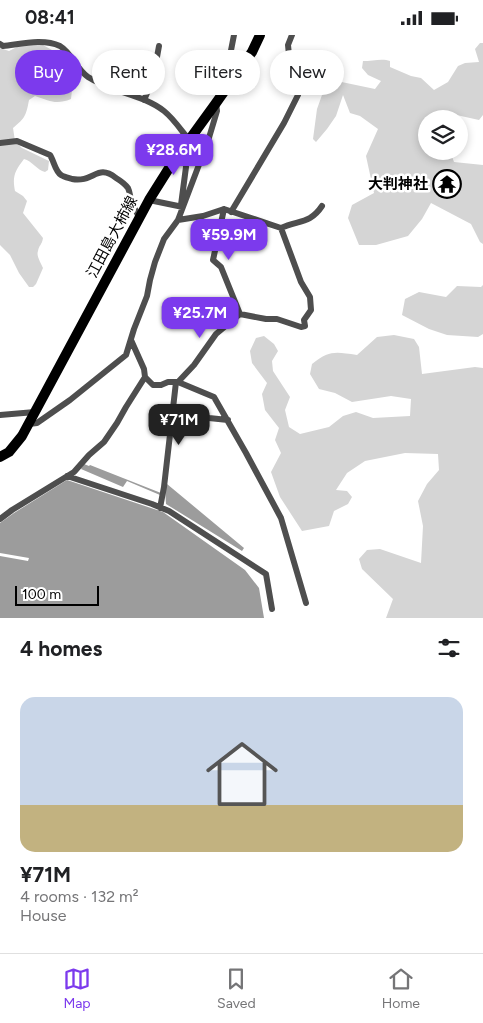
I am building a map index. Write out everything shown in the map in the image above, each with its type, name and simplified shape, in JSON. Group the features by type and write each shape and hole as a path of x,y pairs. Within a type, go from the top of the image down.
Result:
{"main road":[{"name":"江田島大柿線","path":"253,50 260,35"},
{"name":"江田島大柿線","path":"0,457 9,452 29,424 149,200 171,165 222,95"}],"street":[{"path":"231,50 234,35"},
{"path":"231,212 284,123 298,95 299,88 289,55 288,45 292,35"},
{"path":"0,44 4,46 45,42 61,47 75,60 86,76 164,111 176,123 187,143 182,206"},
{"path":"144,101 153,79 159,46"},
{"path":"29,424 37,423 70,400 126,355 147,296 155,262 164,239 178,221 182,206 208,141 218,111 216,103"},
{"path":"0,143 17,141 50,155 57,171 61,175 70,178 87,179 98,172 104,171 111,174 129,189 131,200 139,218"},
{"path":"149,200 182,206"},
{"path":"178,221 224,209 281,228 306,221 316,215 322,206"},
{"path":"224,209 213,260 221,267 240,315"},
{"path":"160,507 177,382 194,365 216,334 240,315 277,319 300,327 305,326 304,320 311,310 310,297 301,282 281,228"},
{"path":"131,340 144,369 145,377 153,385 160,385 168,381 177,382 214,397 281,518 306,603"},
{"path":"0,519 74,472 104,441 118,423 145,377"},
{"path":"172,410 228,420"},
{"path":"0,415 35,412"},
{"path":"67,476 160,507 185,521 266,575 272,609"}],"shaded area":[{"path":"480,43 483,43 483,115 479,120 468,118 468,110 418,110 418,160 453,160 454,162 483,165 483,244 480,242 471,224 431,203 422,219 408,236 376,245 359,245 348,218 352,205 374,193 366,156 378,129 360,116 350,113 343,95 344,83 375,89 381,81 368,75 362,68 363,61 384,60 390,61 390,67 421,78 434,90 448,82 458,66 465,63 479,62 475,49"},
{"path":"21,45 43,45 52,50 15,50 15,95 71,95 71,99 57,102 35,96 29,100 23,119 13,128 15,141 22,148 49,161 48,170 45,172 24,159 16,170 14,177 15,191 27,201 23,213 43,238 38,249 38,257 43,268 33,287 29,287 10,255 0,245 0,48 9,51"},
{"path":"322,95 343,95 336,116 316,142 313,139 317,109"},
{"path":"483,285 483,334 478,337 447,335 429,329 402,315 405,299 419,292 446,297 457,286 481,287"},
{"path":"394,335 414,339 419,347 422,374 475,367 483,368 483,618 386,618 393,599 362,569 359,559 367,550 380,549 421,563 423,526 418,501 427,484 439,470 438,454 405,453 365,461 347,473 336,490 347,491 352,497 348,504 334,511 329,526 302,531 280,497 271,472 281,453 275,440 279,428 265,410 262,394 267,383 252,363 250,351 256,338 264,336 274,344 278,351 272,361 273,371 290,397 285,410 289,427 300,434 329,427 343,416 356,412 373,418 410,416 411,399 391,396 352,402 335,393 319,389 310,374 312,364 328,354 357,355 377,337"},
{"path":"84,464 161,493 160,495 127,481 123,487 81,469"},
{"path":"67,480 163,512 245,570 259,588 264,618 0,618 0,556 28,561 29,558 0,553 0,523"},
{"path":"167,484 244,548 242,551 166,504 165,488"}],"place":[{"name":"大判神社","path":"447,184"}]}
